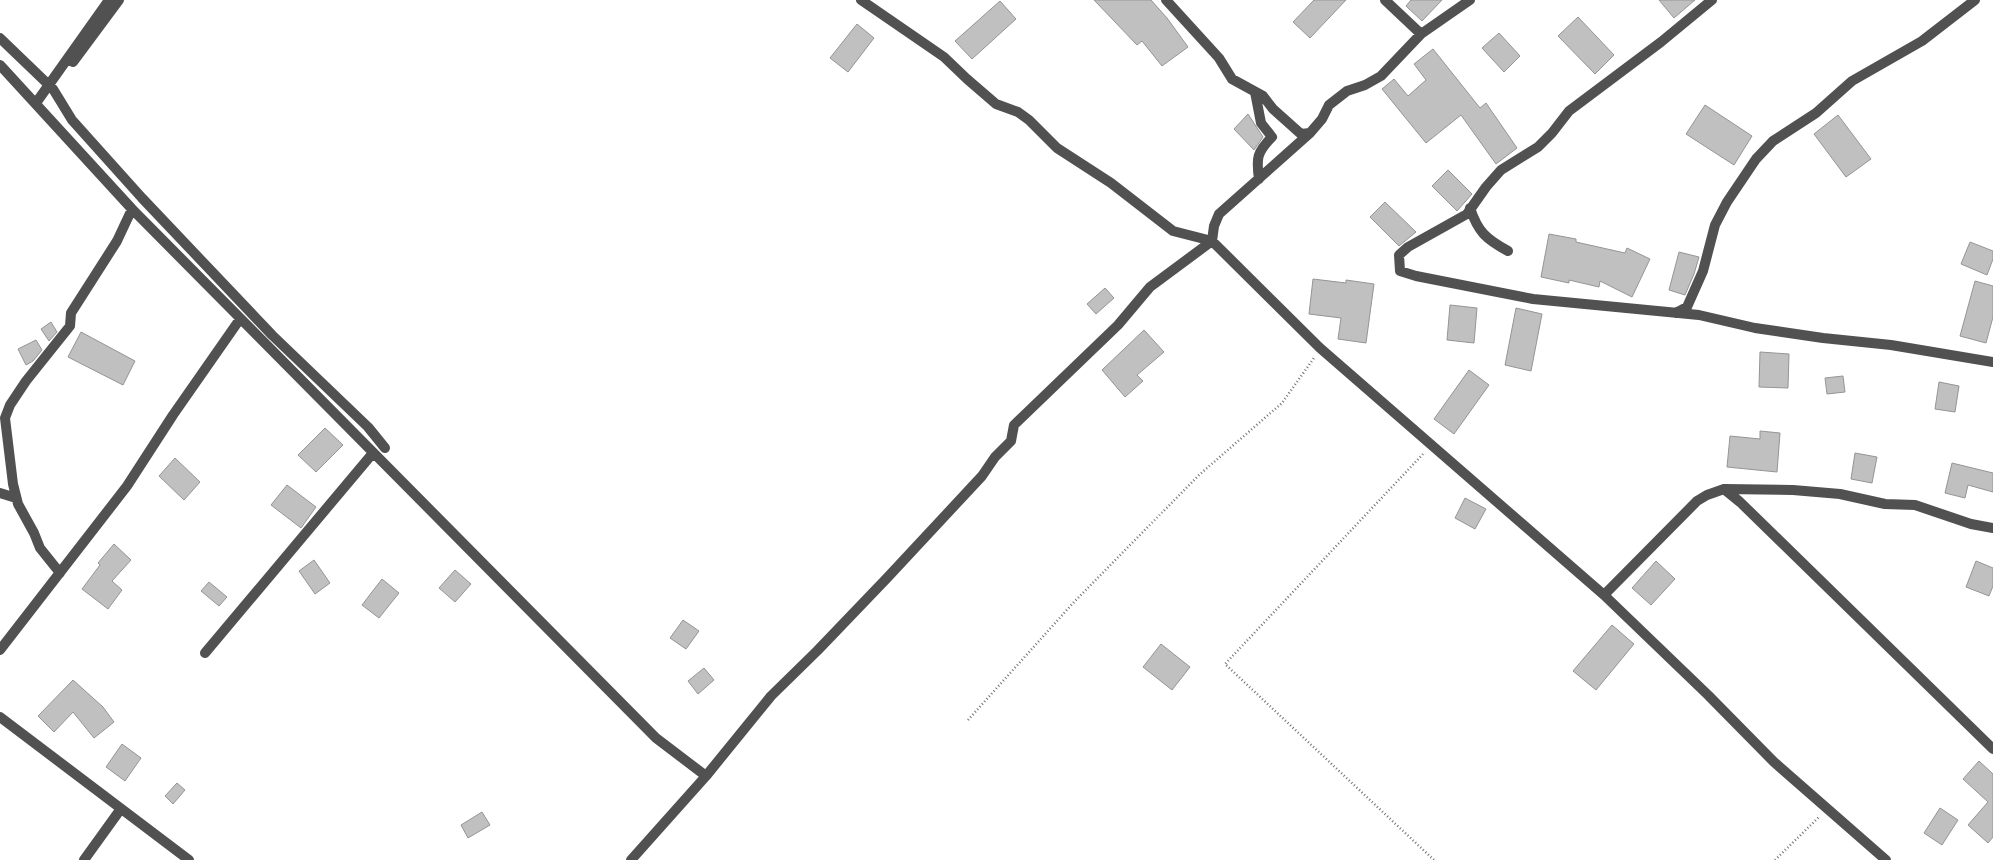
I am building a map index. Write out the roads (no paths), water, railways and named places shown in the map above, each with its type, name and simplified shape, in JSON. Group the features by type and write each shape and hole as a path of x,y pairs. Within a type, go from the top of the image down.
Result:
{"street":[{"path":"36,103 109,0"},
{"path":"53,89 119,0"},
{"path":"861,0 944,57 996,104 1018,112 1029,120 1057,148 1111,183 1173,230 1212,241 1320,348 1604,596 1708,695 1774,762 1886,860"},
{"path":"1166,0 1219,58 1232,79 1263,96 1301,134 1310,133"},
{"path":"1385,0 1421,34"},
{"path":"631,860 706,776 771,696 817,651 982,476 995,457 1010,441 1014,425 1118,325 1150,287 1212,241 1214,226 1219,214 1310,133 1322,119 1329,105 1347,91 1381,76 1421,34 1470,0"},
{"path":"1712,0 1661,42 1569,111 1538,147 1501,170 1467,214 1404,251 1400,255 1398,262 1400,270 1416,276 1532,299 1699,315 1755,328 1823,338 1891,344 1993,362"},
{"path":"1676,313 1687,306 1703,270 1715,225 1727,202 1756,159 1773,141 1816,113 1852,81 1922,42 1975,0"},
{"path":"0,38 53,89 72,120 142,198 272,335 368,427 385,448"},
{"path":"0,65 132,209 373,453 656,738 706,776"},
{"path":"1255,92 1261,123 1272,137 1262,147 1257,157 1259,179"},
{"path":"100,279 142,198"},
{"path":"1470,208 1480,232 1508,251"},
{"path":"60,574 40,548 16,498 5,418 10,405 26,381 70,326 71,312 116,241 132,209"},
{"path":"0,650 126,486 173,414 240,319"},
{"path":"205,653 373,453"},
{"path":"1604,596 1697,501 1724,489 1793,490 1840,494 1885,504 1915,505 1971,524 1993,528"},
{"path":"1724,489 1740,502 1993,749"},
{"path":"0,493 16,498"},
{"path":"0,717 120,810 189,860"},
{"path":"84,860 120,810"}]}
